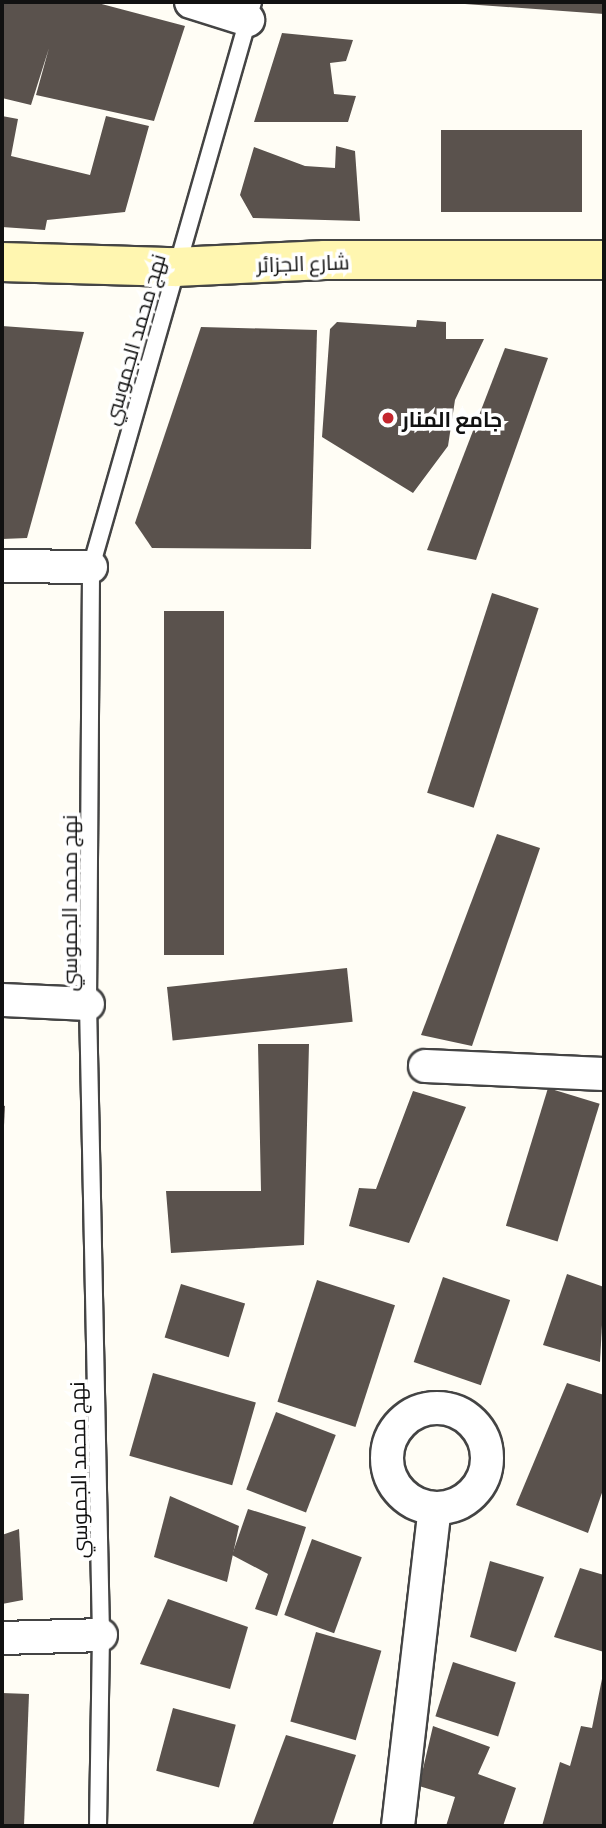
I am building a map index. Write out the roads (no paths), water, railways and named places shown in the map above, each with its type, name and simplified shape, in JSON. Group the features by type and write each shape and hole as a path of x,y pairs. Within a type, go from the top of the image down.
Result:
{"street":[{"path":"191,2 251,11"},
{"name":"شارع الجزائر","path":"2,262 175,267 325,260 604,260"},
{"path":"2,566 92,567"},
{"path":"2,1000 88,1004"},
{"path":"425,1066 604,1074"},
{"path":"398,1826 435,1508"},
{"path":"2,1638 101,1634"}],"lane":[{"name":"نهج محمد الجموسي","path":"97,1826 101,1634 88,1004 92,567 175,267 251,11"}],"place":[{"name":"جامع المنار","path":"388,418"}]}
